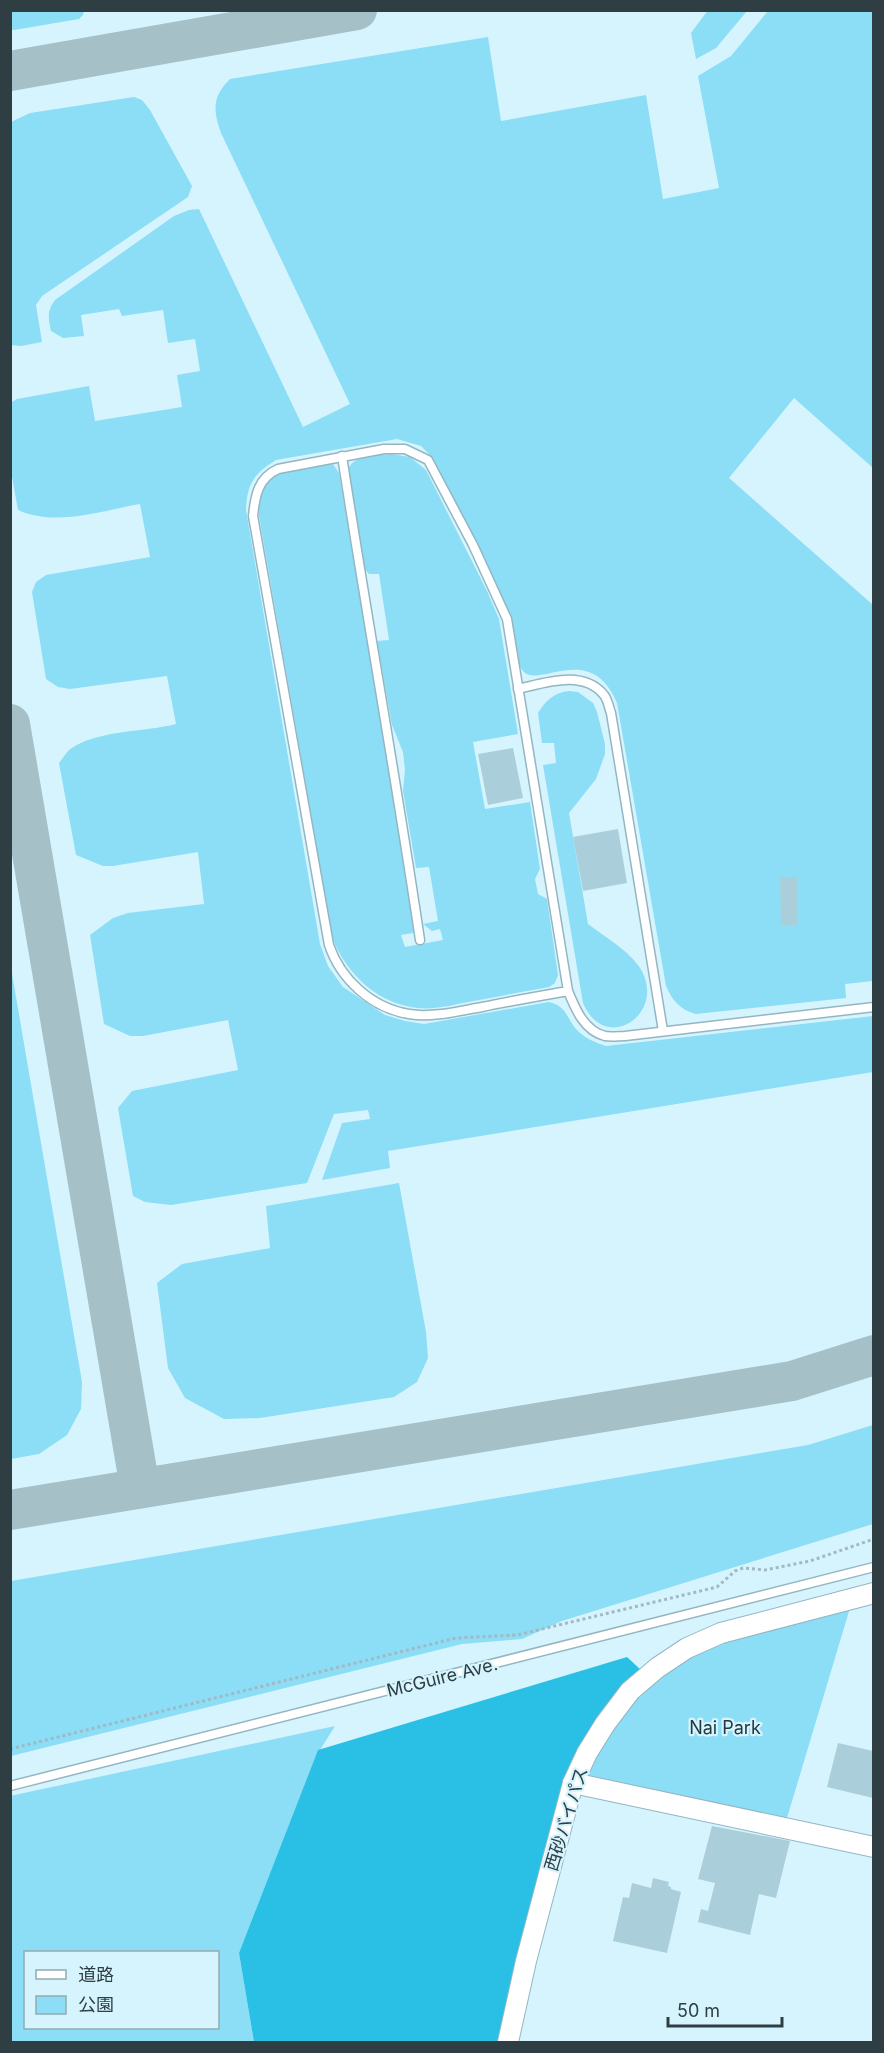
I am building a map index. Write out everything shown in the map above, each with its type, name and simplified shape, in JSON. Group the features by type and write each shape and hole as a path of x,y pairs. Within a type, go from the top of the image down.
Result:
{"street":[{"name":"西砂バイパス","path":"508,2043 526,1961 573,1783 587,1753 630,1691 657,1668 687,1648 721,1633 873,1593"},
{"path":"573,1783 873,1847"}],"lane":[{"path":"568,991 448,1013 410,1014 389,1008 370,998 355,987 334,962 327,934 253,516 254,497 267,474 278,468 384,448 405,448 428,460 473,545 507,619 568,991 577,1013 590,1027 604,1036 625,1036 873,1007"},
{"path":"342,456 393,758 420,940"},
{"path":"518,689 564,679 589,683 605,696 611,713 663,1031"},
{"name":"McGuire Ave.","path":"10,1786 873,1567"}],"path":[{"path":"10,1749 456,1638 517,1635 717,1587 735,1571 743,1568 765,1570 810,1561 873,1539"}],"green space":[{"path":"11,10 84,11 79,19 14,30 11,29"},
{"path":"708,10 747,11 716,48 696,59 691,33"},
{"path":"768,11 873,11 873,468 794,398 729,478 873,605 873,981 845,984 846,998 696,1014 685,1010 674,1000 666,986 617,703 606,685 594,674 580,670 567,670 532,675 524,672 520,667 510,617 500,591 433,458 421,446 397,439 276,460 253,480 248,493 246,510 320,944 328,966 343,987 385,1015 424,1024 549,1002 560,1007 582,1034 606,1046 873,1016 873,1072 388,1151 390,1168 322,1180 342,1123 370,1119 368,1110 334,1114 307,1183 171,1205 145,1202 133,1196 118,1108 132,1091 238,1070 228,1020 143,1036 130,1036 104,1024 90,935 113,918 128,913 204,904 198,852 113,866 103,866 76,855 59,763 75,746 98,737 176,724 167,676 70,689 58,687 46,679 32,592 36,582 46,575 150,557 140,504 62,517 32,515 18,510 11,471 10,403 17,399 89,386 95,421 182,407 177,375 200,371 195,339 168,343 163,310 122,316 119,309 81,315 84,336 63,338 51,331 49,315 52,304 174,216 199,209 303,427 350,404 221,133 216,117 217,98 230,79 488,37 501,121 646,95 663,199 719,188 698,76 731,56"},
{"path":"134,97 142,100 150,110 192,186 188,197 42,296 36,305 42,342 21,346 11,345 11,122 30,113"},
{"path":"391,454 410,457 426,470 499,619 518,734 473,742 485,809 530,802 540,869 535,879 538,894 547,899 558,975 555,983 549,987 437,1008 403,1005 390,1001 366,986 347,965 333,940 259,516 260,500 270,479 289,470 333,464 339,473 415,928 413,933 401,935 405,947 443,940 440,929 432,931 423,924 438,921 429,867 416,868 403,791 405,770 403,752 392,725 377,641 389,640 379,574 369,574 364,568 348,471 350,465 359,459"},
{"path":"569,691 578,692 593,703 605,744 605,754 596,779 569,813 588,924 633,959 646,982 647,998 641,1011 631,1022 619,1027 606,1026 593,1019 583,1003 543,765 556,763 554,743 542,743 538,713 551,698"},
{"path":"10,962 82,1382 81,1409 67,1435 39,1454 11,1459"},
{"path":"399,1183 426,1332 428,1358 417,1382 394,1397 260,1418 224,1419 185,1398 168,1368 157,1283 182,1264 270,1248 266,1206"},
{"path":"873,1425 873,1524 562,1621 522,1639 462,1644 11,1756 11,1581 808,1445"},
{"name":"Nai Park","path":"853,1598 784,1828 573,1783 605,1724 687,1648"},
{"path":"335,1726 315,1758 239,1953 254,2042 11,2042 10,1796"}],"shaded area":[{"path":"627,1657 642,1671 607,1705 574,1757 566,1781 518,1958 499,2042 254,2042 239,1953 318,1750"}],"building":[{"path":"513,748 523,798 488,805 478,754"},
{"path":"618,829 627,883 583,891 573,837"},
{"path":"780,877 797,877 798,925 781,925"},
{"path":"838,1743 873,1751 873,1798 827,1787"},
{"path":"712,1826 790,1841 776,1898 759,1894 750,1935 698,1922 701,1909 708,1911 715,1883 698,1879"},
{"path":"653,1878 669,1882 668,1886 671,1889 681,1892 667,1953 613,1941 623,1897 629,1898 632,1883 651,1888"}],"taxiway":[{"path":"10,71 357,10"},
{"path":"10,724 140,1488"},
{"path":"10,1510 792,1381 874,1355"}]}
